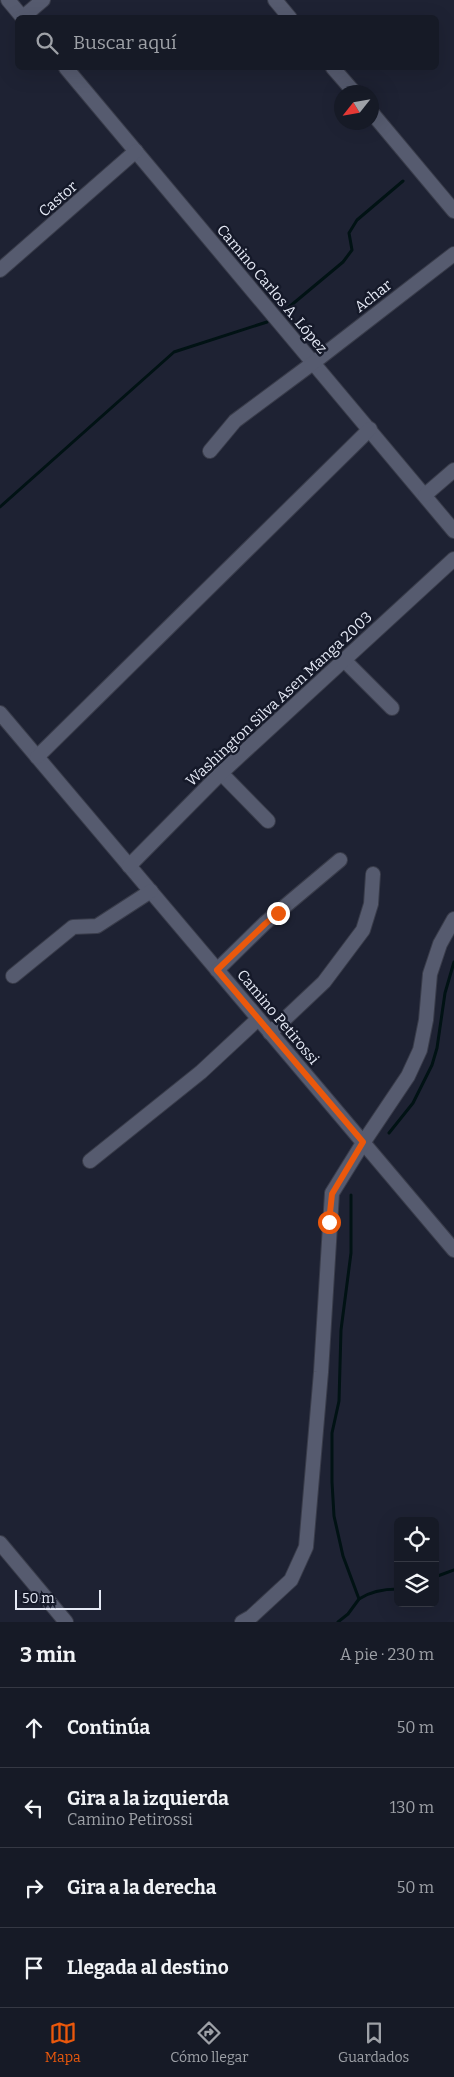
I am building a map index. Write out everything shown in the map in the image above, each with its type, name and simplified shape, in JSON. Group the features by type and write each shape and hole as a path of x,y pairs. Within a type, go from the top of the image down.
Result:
{"street":[{"path":"8,0 21,15"},
{"path":"25,15 43,0"},
{"path":"275,0 288,15"},
{"name":"Camino Carlos A. López","path":"68,70 454,531"},
{"path":"335,70 348,85"},
{"path":"379,121 454,211"},
{"name":"Castor","path":"0,270 136,152"},
{"name":"Achar","path":"210,450 235,421 454,254"},
{"path":"37,758 370,429"},
{"path":"425,495 454,470"},
{"name":"Washington Silva Asen Manga 2003","path":"129,866 221,773 454,559"},
{"path":"343,659 392,708"},
{"name":"Camino Petirossi","path":"0,713 37,758 74,798 129,866 454,1250"},
{"path":"221,773 268,821"},
{"path":"217,970 265,924 340,860"},
{"path":"270,1033 324,982 363,930 371,904 373,874"},
{"path":"13,976 73,927 97,926 151,891"},
{"path":"242,1622 251,1617 291,1580 306,1547 321,1372 332,1194 363,1142 408,1076 420,1050 426,1020 430,974 440,944 454,919"},
{"path":"90,1161 201,1072 258,1019"},
{"path":"0,1543 66,1622"}],"waterway":[{"path":"283,312 343,262 352,250 349,233 357,220 403,181"},
{"path":"0,507 174,352 267,322"},
{"path":"389,1133 413,1103 432,1065 437,1048 445,993 454,962"},
{"path":"338,1622 348,1614 359,1599 343,1556 334,1516 332,1482 332,1433 339,1401 341,1330 351,1253 351,1195"},
{"path":"439,1576 454,1570"},
{"path":"359,1599 377,1591 394,1589"}],"route":[{"path":"278,913 217,970 363,1142 332,1194 329,1222"}]}
